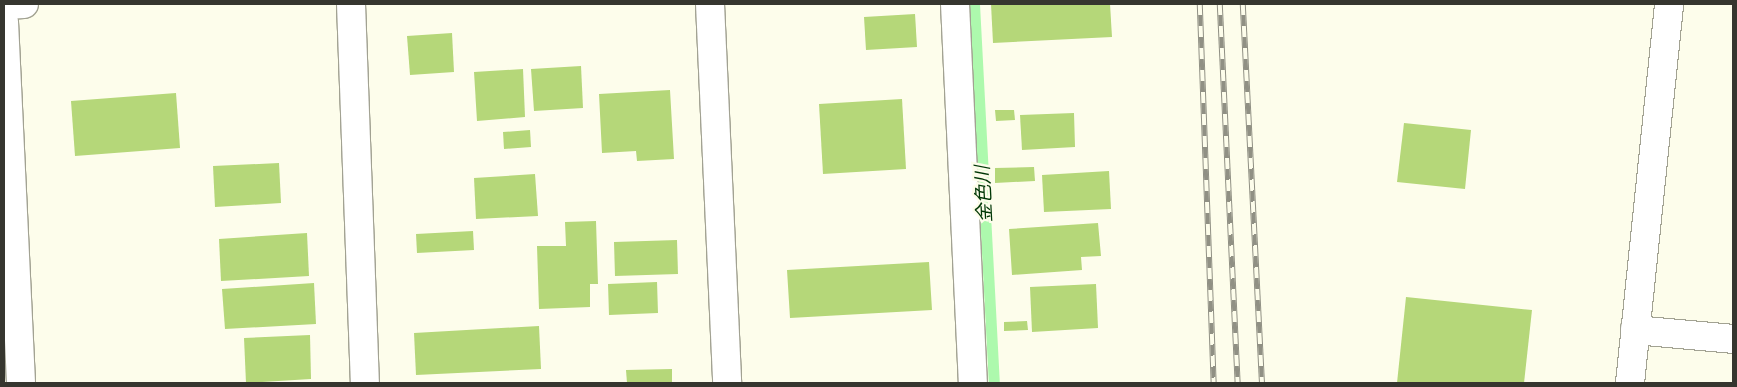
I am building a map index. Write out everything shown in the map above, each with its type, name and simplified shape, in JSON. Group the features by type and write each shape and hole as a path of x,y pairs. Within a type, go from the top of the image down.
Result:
{"street":[{"path":"4,5 24,4"},
{"path":"351,4 365,383"},
{"path":"710,4 728,383"},
{"path":"955,4 973,383"},
{"path":"1630,383 1669,4"},
{"path":"4,22 21,383"},
{"path":"1634,330 1733,339"}],"building":[{"path":"991,4 1110,4 1112,37 993,43"},
{"path":"915,14 917,47 866,50 864,17"},
{"path":"452,33 454,72 410,75 407,36"},
{"path":"581,66 583,108 534,111 531,69"},
{"path":"523,69 525,117 477,121 474,72"},
{"path":"670,90 674,159 637,161 636,151 602,153 599,94"},
{"path":"176,93 180,148 75,156 71,101"},
{"path":"902,99 906,169 823,174 819,104"},
{"path":"995,110 1014,110 1015,120 996,121"},
{"path":"1074,113 1075,147 1022,150 1020,115"},
{"path":"1404,123 1471,130 1465,189 1397,182"},
{"path":"530,130 531,147 504,149 503,132"},
{"path":"279,163 281,203 215,207 213,166"},
{"path":"1034,167 1035,181 995,183 995,168"},
{"path":"1109,171 1111,209 1044,212 1042,175"},
{"path":"535,174 538,216 476,219 474,178"},
{"path":"596,221 598,284 590,284 590,307 539,309 537,246 566,246 565,222"},
{"path":"1098,223 1101,256 1081,257 1082,270 1012,275 1009,229"},
{"path":"473,231 474,250 417,253 416,234"},
{"path":"307,233 309,276 221,281 219,239"},
{"path":"677,240 678,274 615,276 614,242"},
{"path":"929,262 932,310 790,318 787,270"},
{"path":"657,282 658,313 609,315 608,284"},
{"path":"314,283 316,324 225,329 222,289"},
{"path":"1096,284 1098,328 1032,332 1030,287"},
{"path":"1406,297 1532,310 1524,383 1397,383"},
{"path":"1027,321 1028,330 1004,331 1004,322"},
{"path":"539,326 541,369 416,375 414,333"},
{"path":"310,335 311,379 246,383 244,338"},
{"path":"672,369 672,383 627,383 626,370"}],"waterway":[{"name":"金色川","path":"974,4 994,383"}],"railway":[{"path":"1200,4 1214,383"},
{"path":"1220,4 1238,383"},
{"path":"1243,4 1262,383"}]}
